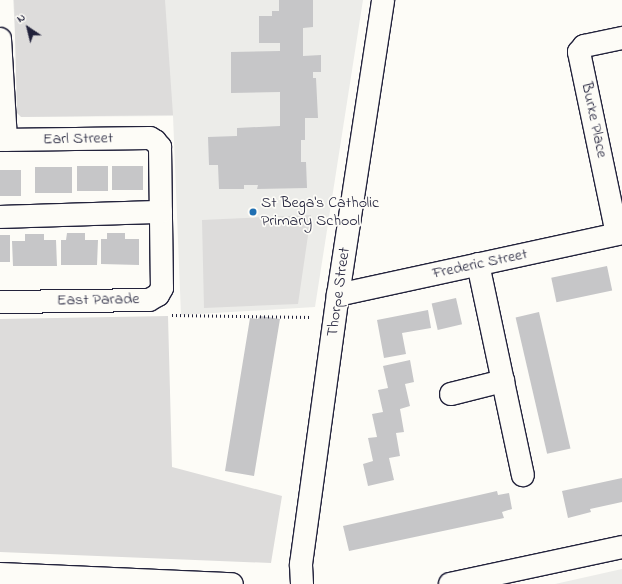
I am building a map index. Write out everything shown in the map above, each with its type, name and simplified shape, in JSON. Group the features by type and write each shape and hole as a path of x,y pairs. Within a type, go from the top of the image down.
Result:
{"street":[{"name":"Thorpe Street","path":"302,584 301,564 338,295 383,0"},
{"name":"Burke Place","path":"619,234 580,52 584,46 622,38"},
{"path":"0,39 3,140"},
{"name":"Earl Street","path":"3,140 150,138 155,141"},
{"name":"East Parade","path":"0,302 149,300 158,295 162,288 160,147 155,141"},
{"path":"0,217 161,212"},
{"name":"Frederic Street","path":"338,295 619,234"},
{"path":"478,264 522,475"},
{"path":"451,394 503,381"},
{"path":"450,584 622,547"},
{"path":"0,574 232,584"}],"path":[{"path":"172,315 313,317"}],"shaded area":[{"name":"St Bega's Catholic Primary School","path":"13,0 363,0 315,307 181,315 173,116 21,117"},
{"path":"14,0 165,0 173,115 21,117 17,113"},
{"path":"311,215 298,304 204,308 202,220"},
{"path":"168,316 172,467 282,496 271,563 0,552 0,319"},
{"path":"622,569 622,584 555,584"}],"building":[{"path":"279,0 313,0 313,27 303,28 303,56 321,55 321,72 313,72 313,78 316,78 318,118 305,118 305,140 301,140 301,162 306,162 307,188 257,189 258,185 244,185 244,189 219,189 218,165 209,165 208,137 237,136 237,128 280,126 280,92 231,93 231,52 280,51 280,43 259,43 259,16 272,16 272,11 279,11"},
{"path":"77,166 108,166 108,191 77,191"},
{"path":"112,166 143,166 143,190 112,190"},
{"path":"35,167 72,167 72,193 35,193"},
{"path":"0,170 21,170 21,196 0,196"},
{"path":"67,233 85,233 85,240 98,240 97,265 61,265 61,240 66,240"},
{"path":"107,233 125,233 125,239 139,239 139,265 101,264 101,239 107,239"},
{"path":"25,234 44,234 44,240 56,240 57,266 13,266 12,241 25,241"},
{"path":"0,235 10,235 10,262 0,262"},
{"path":"607,266 612,290 556,302 551,278"},
{"path":"456,298 462,324 438,330 432,304"},
{"path":"428,310 431,328 402,333 406,354 384,358 377,320"},
{"path":"539,312 570,448 547,454 516,317"},
{"path":"260,316 280,319 254,476 225,471 250,318 258,319"},
{"path":"410,360 414,382 405,384 410,406 400,409 404,432 396,433 400,456 389,458 394,480 368,486 363,464 373,461 368,438 377,437 372,414 383,412 378,390 388,388 383,366"},
{"path":"622,478 622,502 590,509 591,512 568,518 562,491"},
{"path":"497,491 498,495 509,493 512,509 502,512 504,518 349,551 343,526"}],"place":[{"name":"St Bega's Catholic Primary School","path":"253,212"}]}
